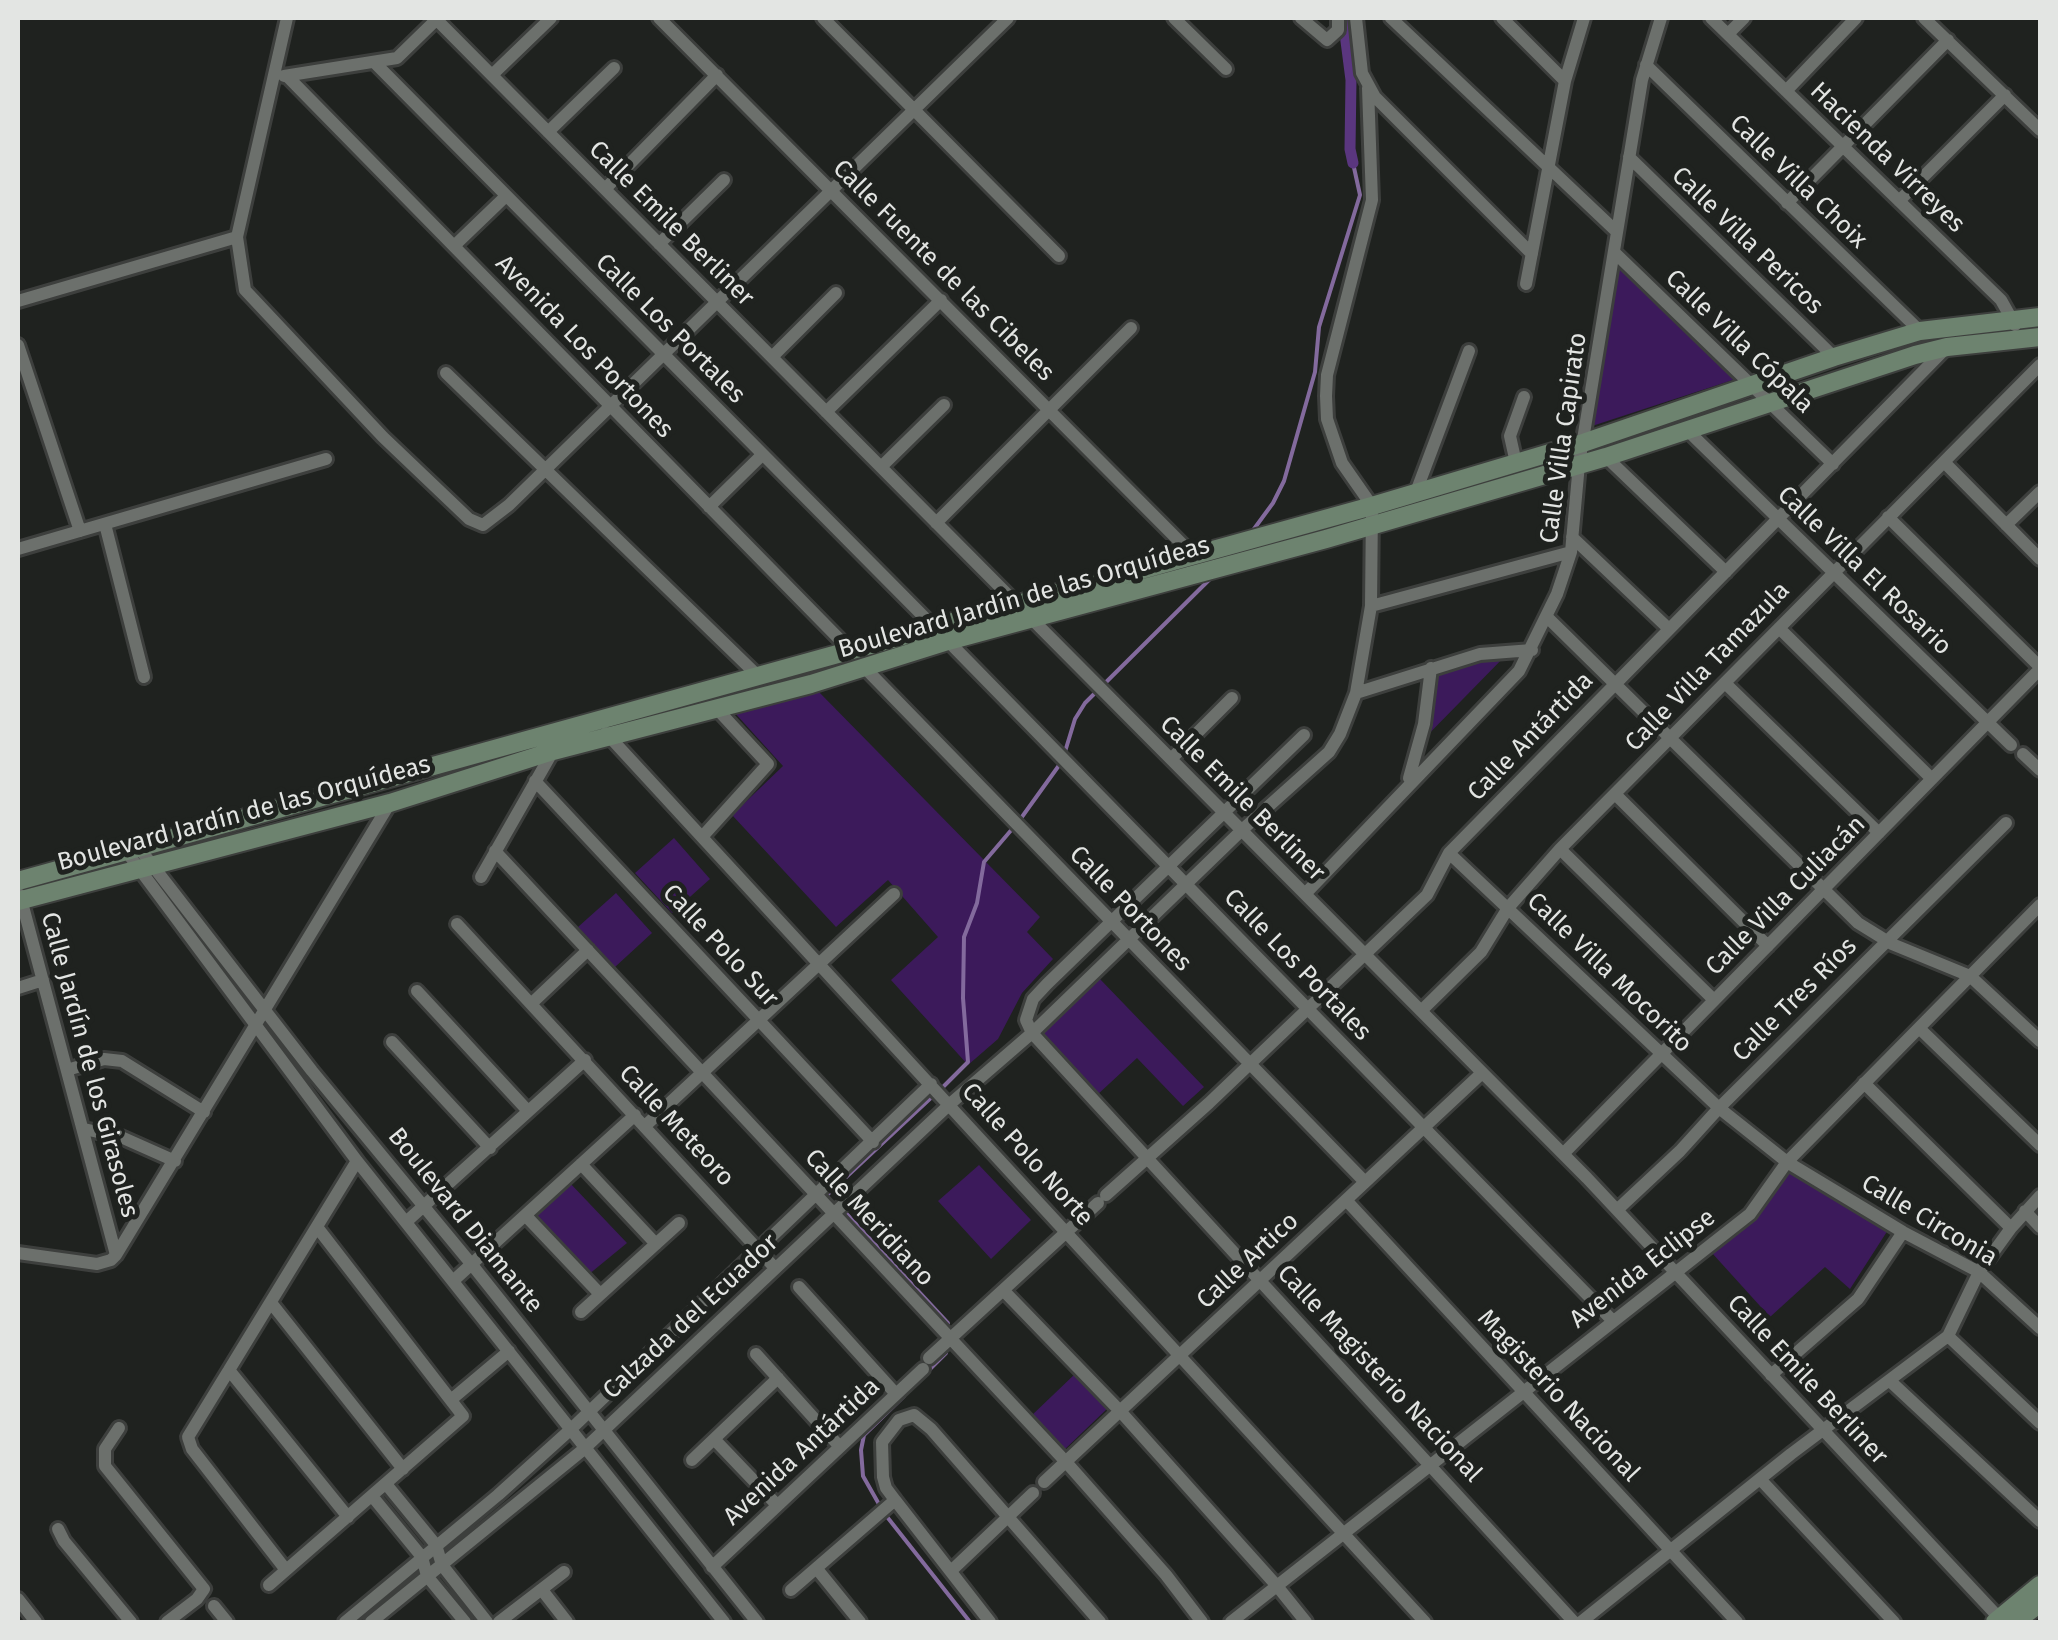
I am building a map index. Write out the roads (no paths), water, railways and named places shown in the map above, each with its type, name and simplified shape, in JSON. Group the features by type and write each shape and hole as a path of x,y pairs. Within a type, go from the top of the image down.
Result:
{"street":[{"path":"287,18 282,76 268,111 236,236 245,290 383,437 469,518 483,526 492,522 611,406 1000,20"},
{"path":"282,76 401,56 437,18"},
{"name":"Calle Emile Berliner","path":"437,18 1563,1154 2003,1622"},
{"path":"492,75 551,18"},
{"name":"Calle Fuente de las Cibeles","path":"659,18 1194,556"},
{"path":"822,18 1058,256"},
{"path":"1174,18 1226,69"},
{"path":"1301,18 1327,40 1338,24"},
{"path":"1356,18 1362,73 1368,88 1372,200 1327,375 1326,396 1327,420 1342,464 1373,515"},
{"path":"1392,18 1617,232"},
{"path":"1502,18 1565,81"},
{"path":"1526,284 1565,81 1584,18"},
{"name":"Calle Villa Capirato","path":"1305,894 1519,671 1547,617 1571,552 1579,464 1617,232 1646,65 1661,18"},
{"name":"Hacienda Virreyes","path":"1712,18 2000,300 2020,338"},
{"path":"1728,34 1744,18"},
{"path":"1786,90 1856,18"},
{"path":"1924,18 2040,130"},
{"path":"1788,203 1948,40"},
{"name":"Calle Los Portales","path":"375,62 934,627"},
{"name":"Calle Villa Choix","path":"1646,65 1920,331"},
{"path":"548,132 614,68"},
{"name":"Avenida Los Portones","path":"282,76 850,649"},
{"path":"605,189 717,76"},
{"path":"1368,88 1532,254"},
{"path":"1899,202 2005,95"},
{"name":"Calle Villa Pericos","path":"1630,157 1834,357"},
{"path":"659,244 724,180"},
{"path":"454,246 506,196"},
{"path":"18,300 236,236"},
{"name":"Calle Villa Cópala","path":"1614,252 1832,464"},
{"path":"772,358 836,293"},
{"path":"826,412 941,300"},
{"name":"Boulevard Jardín de las Orquídeas","path":"18,892 133,849 1291,526 1373,515 1416,492 1583,443 1920,331 2040,317"},
{"path":"936,523 1132,328"},
{"name":"Boulevard Jardín de las Orquídeas","path":"18,892 146,866 390,804 553,750 717,709 948,641 1242,563 1373,515 1579,464 1947,347 2040,337"},
{"path":"18,344 80,530"},
{"name":"Calle Antártida","path":"1148,1157 1427,894 1449,853 1947,347"},
{"path":"1416,492 1469,351"},
{"name":"Calle Villa Tamazula","path":"1421,1011 1481,952 1508,908 1560,848 2040,365"},
{"path":"446,373 757,675"},
{"path":"1516,463 1510,436 1524,397"},
{"path":"881,467 944,405"},
{"name":"Calle Villa El Rosario","path":"1686,429 2040,770"},
{"path":"709,507 762,455"},
{"path":"1606,456 1726,572"},
{"path":"18,549 326,459"},
{"path":"1944,462 2040,559"},
{"path":"2006,524 2040,492"},
{"name":"Calzada del Ecuador","path":"371,1622 604,1430 950,1104 1032,1034 1242,830 1320,763 1340,734 1356,693 1370,606 1373,515"},
{"path":"1888,517 2040,668"},
{"path":"105,524 144,677"},
{"path":"1572,537 1669,629"},
{"path":"1370,606 1571,552"},
{"path":"1547,617 1858,923 1886,940 1970,976 2040,1041"},
{"path":"1779,628 1932,779"},
{"name":"Calle Los Portales","path":"948,641 1613,1321"},
{"path":"1356,693 1480,654 1532,650"},
{"name":"Calle Portones","path":"864,666 1365,1182"},
{"path":"1406,785 1424,724 1431,668"},
{"name":"Calle Villa Culiacán","path":"1563,1154 2040,668"},
{"path":"1725,683 1879,833"},
{"path":"1171,759 1232,698"},
{"path":"702,837 768,764 717,709"},
{"name":"Calle Polo Norte","path":"594,720 1425,1622"},
{"path":"1148,1157 1032,1034 1026,1020 1033,1000 1304,735"},
{"path":"480,876 553,750"},
{"name":"Calle Polo Sur","path":"536,781 872,1142"},
{"path":"1616,794 1768,946"},
{"path":"18,1253 97,1264 116,1255 390,804"},
{"name":"Calle Tres Ríos","path":"1617,1210 2006,823"},
{"path":"1560,848 1714,1000"},
{"name":"Boulevard Diamante","path":"133,849 356,1160 724,1622"},
{"name":"Calle Meridiano","path":"495,851 1066,1462 1166,1575 1202,1622"},
{"name":"Calle Villa Mocorito","path":"1449,853 1718,1108 1787,1162"},
{"name":"Boulevard Diamante","path":"146,866 266,1009 757,1622"},
{"name":"Calle Jardín de los Girasoles","path":"18,892 116,1255"},
{"path":"453,1281 581,1164 702,1073 894,894"},
{"name":"Avenida Eclipse","path":"1231,1622 1750,1214 1787,1162 2040,905"},
{"path":"458,924 585,1060"},
{"path":"532,1004 588,950"},
{"path":"18,988 43,980"},
{"path":"417,991 528,1112"},
{"path":"1919,1028 2040,1145"},
{"path":"392,1042 490,1148"},
{"path":"68,1070 104,1060 122,1061 204,1112"},
{"name":"Calle Meteoro","path":"406,1222 585,1060 775,1268"},
{"name":"Calle Artico","path":"1044,1482 1482,1072"},
{"name":"Calzada del Ecuador","path":"345,1622 570,1430 931,1084"},
{"path":"1864,1084 2011,1228"},
{"path":"84,1129 121,1137 175,1161"},
{"name":"Avenida Antártida","path":"712,1567 950,1338 1148,1157"},
{"name":"Calle Magisterio Nacional","path":"1148,1157 1578,1622"},
{"path":"286,1570 189,1444 192,1427 272,1304 356,1160"},
{"name":"Calle Circonia","path":"1787,1162 1903,1232 1980,1272 2040,1328"},
{"path":"581,1164 656,1244"},
{"path":"1578,1622 1948,1336 1980,1272 2040,1196"},
{"name":"Magisterio Nacional","path":"1346,1200 1737,1622"},
{"path":"2025,1212 2040,1227"},
{"path":"526,1216 600,1294"},
{"path":"581,1312 678,1223"},
{"path":"269,1584 460,1421 461,1410 316,1227"},
{"path":"1772,1375 1858,1299 1903,1232"},
{"path":"799,1287 896,1394"},
{"path":"1003,1290 1120,1411 1306,1622"},
{"path":"272,1304 403,1469"},
{"path":"1948,1336 2040,1423"},
{"path":"452,1398 509,1350"},
{"path":"756,1354 840,1447"},
{"path":"229,1370 348,1517"},
{"path":"692,1460 778,1378"},
{"path":"1890,1382 2040,1521"},
{"path":"990,1622 951,1570 888,1507 882,1442 899,1420 914,1415 931,1429 1100,1622"},
{"path":"119,1428 104,1454 106,1466 204,1589 198,1599 167,1622"},
{"path":"714,1438 777,1505"},
{"path":"1760,1479 1894,1622"},
{"path":"386,1484 436,1545 442,1565 487,1622"},
{"path":"951,1570 1033,1492"},
{"path":"498,1495 509,1511"},
{"path":"372,1496 422,1556 428,1576 465,1622"},
{"path":"792,1590 888,1507"},
{"path":"58,1529 131,1622"},
{"path":"817,1569 860,1622"},
{"path":"499,1622 564,1572"},
{"path":"2003,1622 2040,1586"},
{"path":"542,1590 568,1622"},
{"path":"18,1599 36,1622"},
{"path":"2003,1622 2040,1603"},
{"path":"214,1606 227,1622"}],"waterway":[{"path":"1343,18 1351,80 1353,163"},
{"path":"1251,533 1284,481 1315,372 1319,327 1360,195 1353,163"},
{"path":"1064,755 1075,719 1085,703 1212,577"},
{"path":"1019,821 1060,764"},
{"path":"941,1089 968,1062 964,937 977,903 984,862 1013,828"},
{"path":"828,1194 934,1095"},
{"path":"844,1211 948,1323"},
{"path":"928,1371 946,1353"},
{"path":"904,1396 864,1435 863,1476 884,1513 970,1622"}]}
